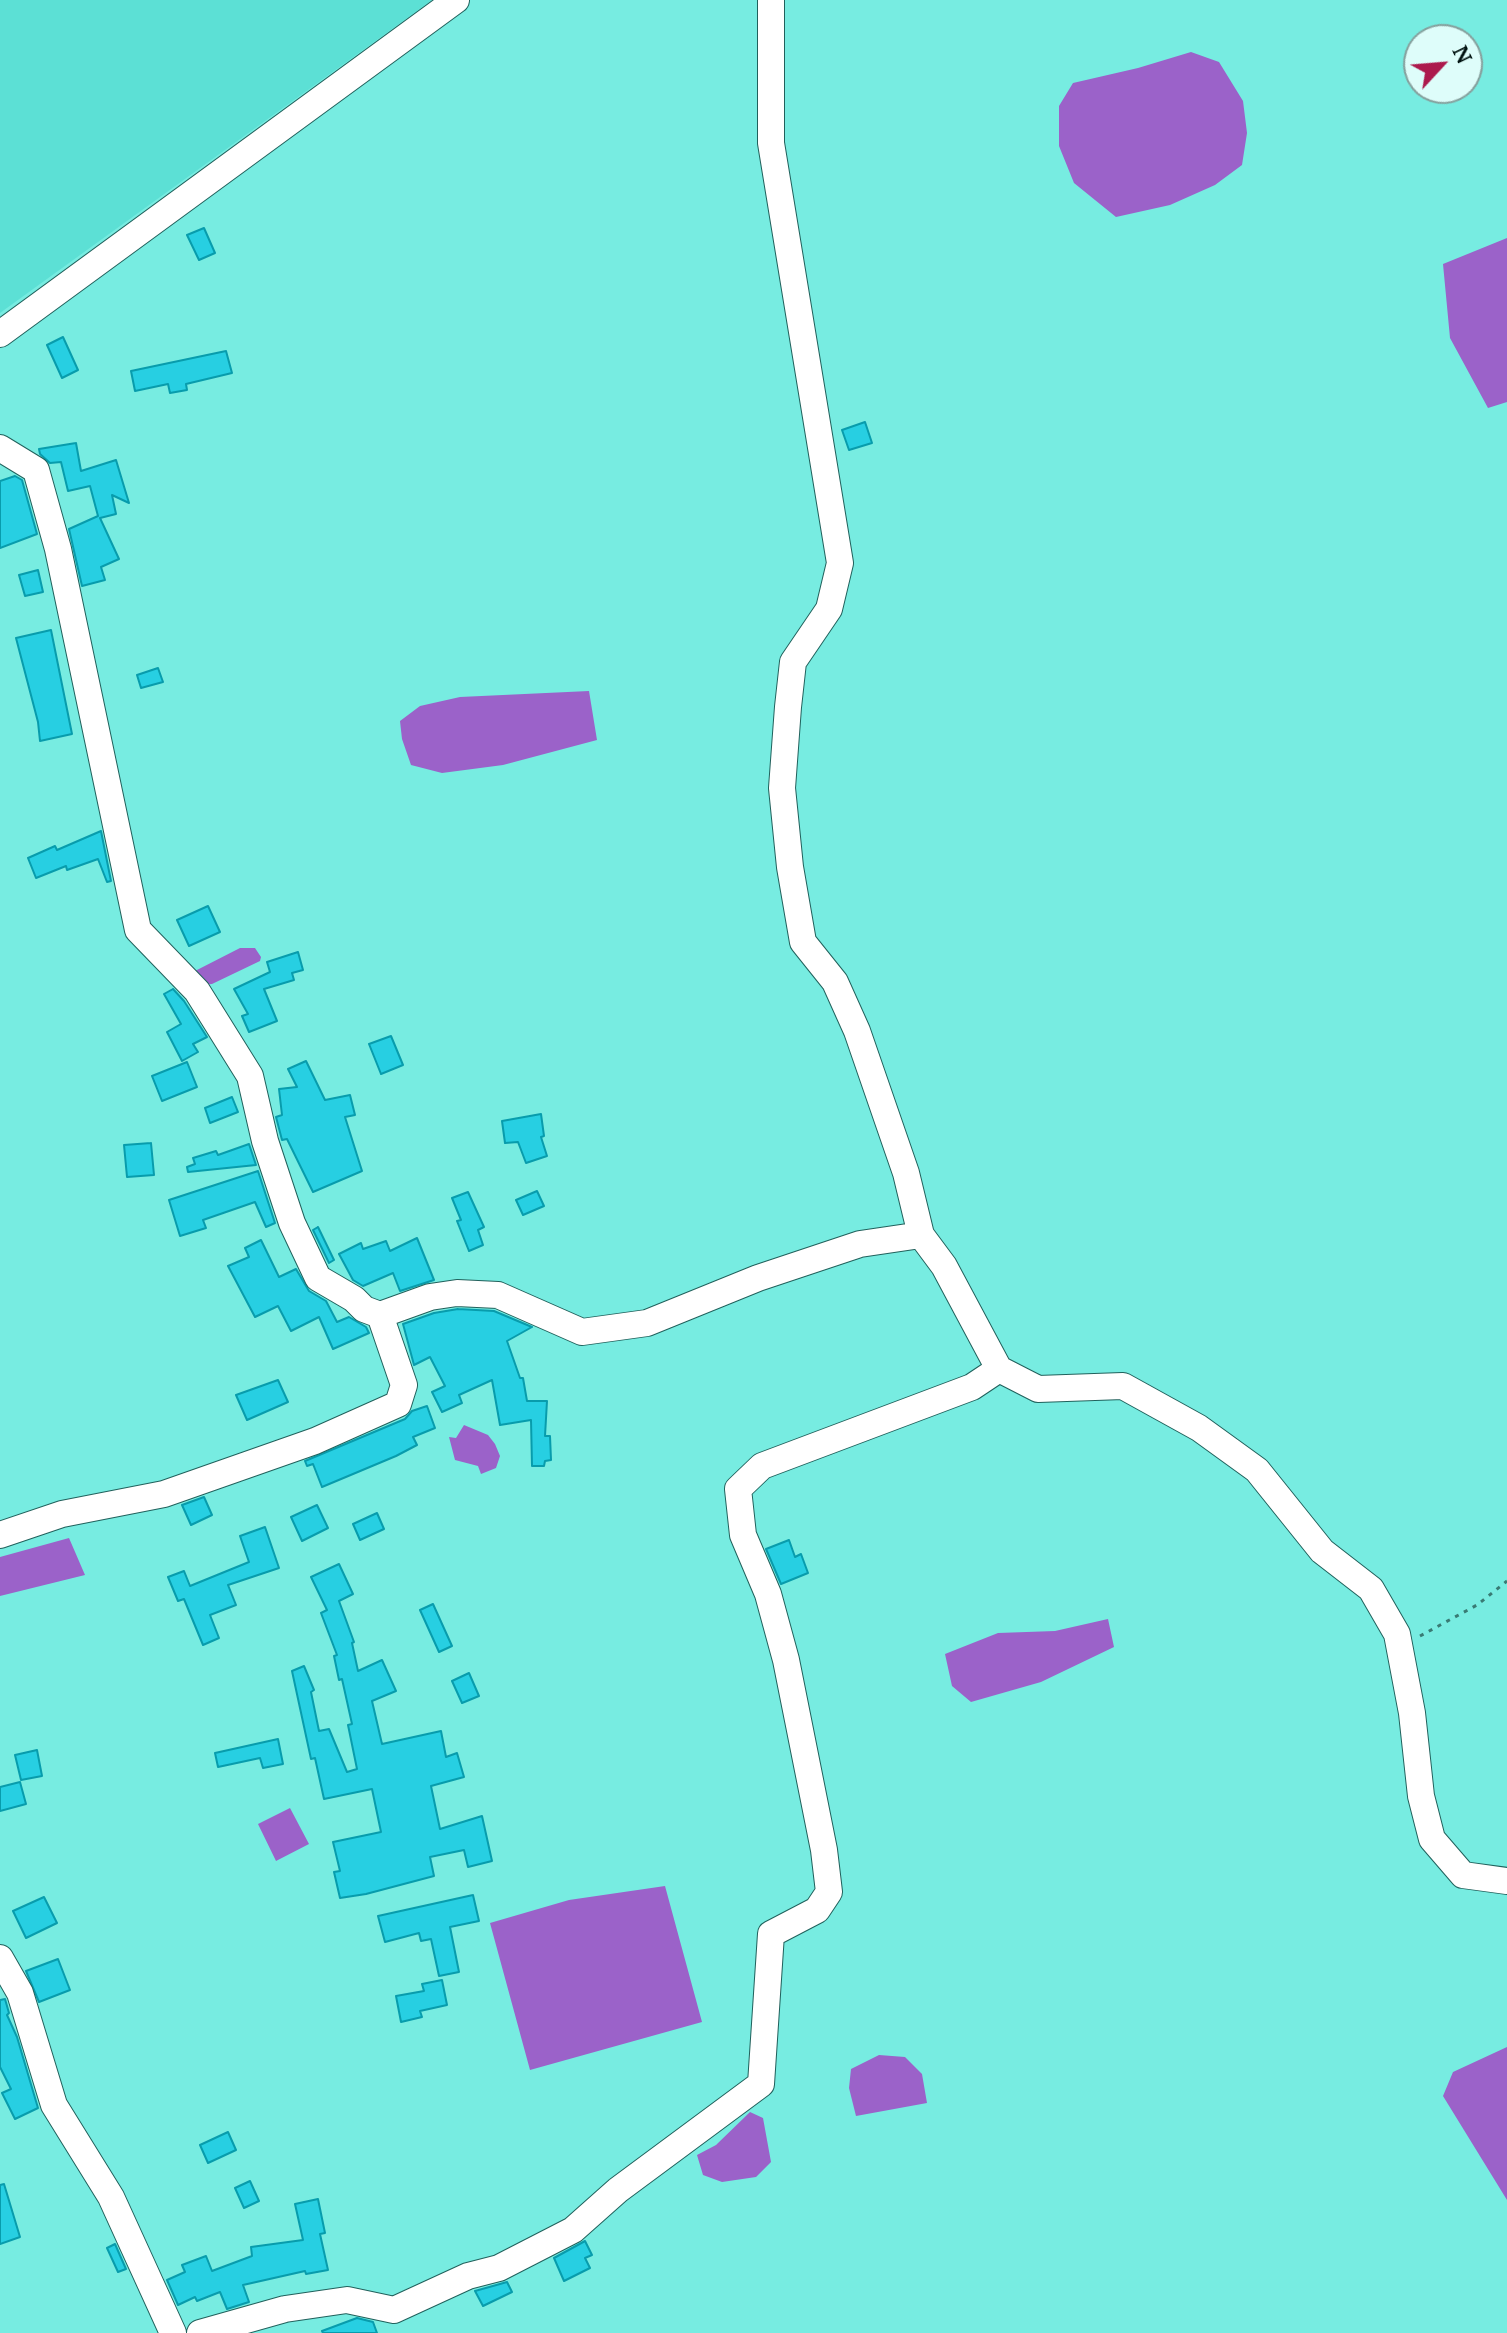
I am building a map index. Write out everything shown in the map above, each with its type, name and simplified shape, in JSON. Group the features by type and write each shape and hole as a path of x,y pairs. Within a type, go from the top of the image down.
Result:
{"street":[{"path":"0,334 456,0"},
{"path":"771,0 771,143 840,563 829,609 793,662 782,788 790,867 803,942 835,982 857,1031 906,1173 921,1235 944,1266 999,1369 1038,1389 1123,1386 1199,1428 1257,1470 1322,1551 1371,1589 1397,1634 1412,1713 1421,1796 1432,1839 1463,1875 1507,1881"},
{"path":"0,448 36,470 58,549 138,930 197,991 250,1076 265,1141 287,1210 318,1278 354,1299 364,1309 380,1315 430,1297 457,1293 498,1295 582,1332 647,1323 758,1278 860,1244 921,1235"},
{"path":"0,1535 62,1514 164,1494 315,1441 398,1404 404,1385 380,1315"},
{"path":"200,2333 285,2309 347,2300 396,2321 468,2276 499,2268 573,2230 618,2190 761,2084 771,1934 817,1910 829,1892 824,1850 786,1660 768,1594 743,1535 738,1489 762,1466 960,1392 999,1369"},
{"path":"0,1958 20,1993 54,2105 111,2197 173,2333"}],"path":[{"path":"1399,1645 1431,1632 1477,1605 1507,1581"}],"shaded area":[{"path":"0,0 432,0 0,313"},
{"path":"1191,52 1219,62 1243,101 1247,133 1242,165 1215,185 1170,205 1116,217 1074,183 1059,146 1059,106 1073,83"},
{"path":"1507,238 1507,402 1488,408 1450,338 1443,264"},
{"path":"589,691 597,740 503,765 442,773 411,765 402,739 400,721 420,706 460,697"},
{"path":"240,948 255,948 260,961 212,984 199,985 195,971"},
{"path":"464,1425 488,1435 495,1444 500,1456 496,1468 481,1474 478,1466 455,1460 449,1437 456,1438"},
{"path":"69,1538 85,1575 0,1596 0,1557"},
{"path":"1108,1619 1114,1647 1041,1682 971,1702 952,1686 945,1654 998,1633 1055,1631"},
{"path":"290,1808 309,1844 276,1861 258,1824"},
{"path":"665,1886 702,2022 530,2070 490,1923 569,1900"},
{"path":"1507,2047 1507,2200 1443,2096 1453,2072"},
{"path":"879,2055 905,2057 922,2074 927,2103 856,2116 849,2088 851,2069"},
{"path":"750,2112 763,2118 771,2162 756,2177 722,2182 703,2175 697,2155 716,2145"}],"building":[{"path":"204,228 215,253 199,260 187,235"},
{"path":"63,337 78,370 62,378 47,345"},
{"path":"226,351 232,373 186,384 187,390 170,393 168,384 135,391 131,371"},
{"path":"865,422 872,443 849,450 842,430"},
{"path":"76,443 81,471 116,460 129,503 112,495 116,514 100,518 119,559 101,567 105,580 82,586 69,529 98,516 90,486 68,491 61,462 50,463 39,449"},
{"path":"15,476 22,480 37,534 0,548 0,481"},
{"path":"38,570 43,592 25,596 19,575"},
{"path":"51,630 72,734 40,741 16,638"},
{"path":"158,668 163,682 141,688 137,675"},
{"path":"101,831 111,881 107,882 98,859 67,870 66,866 36,878 28,858 55,846 57,850"},
{"path":"208,906 220,932 189,946 177,920"},
{"path":"298,952 303,970 292,973 294,980 264,989 277,1021 249,1032 242,1016 248,1014 234,989 270,972 267,962"},
{"path":"173,989 207,1037 193,1044 198,1052 182,1061 167,1032 181,1024 164,994"},
{"path":"391,1036 403,1065 381,1074 369,1044"},
{"path":"306,1061 325,1100 350,1095 355,1115 345,1117 362,1171 313,1192 287,1139 282,1140 276,1117 282,1115 279,1089 297,1087 288,1069"},
{"path":"187,1062 197,1087 162,1101 152,1076"},
{"path":"232,1097 238,1112 210,1123 205,1108"},
{"path":"541,1114 544,1136 541,1137 547,1156 526,1163 518,1142 505,1143 502,1121"},
{"path":"151,1143 154,1175 127,1177 124,1145"},
{"path":"249,1144 256,1165 188,1172 187,1167 195,1164 193,1158 216,1151 218,1155"},
{"path":"258,1171 275,1223 266,1227 255,1202 203,1220 206,1228 180,1236 169,1200"},
{"path":"537,1191 544,1206 523,1215 516,1200"},
{"path":"468,1192 484,1227 478,1230 483,1245 469,1251 452,1198"},
{"path":"318,1227 334,1260 329,1263 313,1230"},
{"path":"417,1238 434,1280 400,1291 393,1273 363,1286 353,1280 339,1254 361,1243 363,1249 386,1241 390,1251"},
{"path":"261,1240 279,1277 296,1269 309,1291 326,1301 337,1322 349,1317 366,1327 369,1333 333,1349 319,1317 291,1331 278,1306 255,1317 228,1266 249,1257 245,1248"},
{"path":"458,1309 494,1311 532,1327 507,1341 520,1378 523,1378 527,1401 547,1401 545,1436 550,1436 551,1460 545,1461 544,1466 532,1466 531,1420 500,1425 492,1380 459,1395 462,1403 442,1412 432,1392 445,1386 430,1357 414,1365 403,1324 434,1313"},
{"path":"278,1380 288,1402 247,1420 236,1395"},
{"path":"427,1406 435,1428 413,1437 417,1445 396,1456 322,1487 313,1464 307,1466 305,1461 405,1419 412,1411"},
{"path":"204,1497 212,1515 191,1525 182,1505"},
{"path":"317,1505 328,1528 302,1541 291,1517"},
{"path":"377,1513 384,1529 360,1540 353,1524"},
{"path":"265,1527 279,1568 228,1585 236,1605 210,1615 219,1638 203,1645 184,1599 178,1601 168,1577 184,1571 190,1586 249,1562 240,1536"},
{"path":"789,1540 795,1557 801,1554 808,1573 781,1584 766,1549"},
{"path":"339,1564 353,1594 339,1601 354,1642 358,1671 382,1660 396,1691 372,1701 382,1744 441,1731 446,1757 457,1753 464,1777 431,1786 440,1829 482,1816 492,1861 468,1867 464,1850 430,1857 434,1876 340,1898 334,1872 340,1871 333,1842 381,1832 372,1789 324,1799 315,1758 311,1759 292,1671 304,1666 314,1690 311,1692 319,1731 329,1729 347,1772 357,1769 348,1725 352,1724 334,1656 337,1655 321,1613 327,1610 311,1577"},
{"path":"433,1604 452,1646 439,1652 420,1610"},
{"path":"469,1673 479,1696 462,1703 452,1681"},
{"path":"278,1739 283,1764 263,1768 260,1758 218,1767 215,1753"},
{"path":"37,1750 42,1776 21,1780 15,1755"},
{"path":"20,1782 26,1804 0,1811 0,1787"},
{"path":"473,1895 479,1921 450,1927 459,1972 439,1976 431,1939 421,1941 419,1933 385,1942 378,1916"},
{"path":"44,1897 57,1923 26,1938 13,1911"},
{"path":"58,1959 70,1990 39,2002 26,1971"},
{"path":"442,1980 447,2005 420,2011 422,2017 401,2022 396,1996 424,1991 422,1984"},
{"path":"5,1999 7,2015 17,2037 38,2108 15,2119 2,2093 11,2089 0,2067 0,2000"},
{"path":"228,2132 236,2150 208,2163 200,2145"},
{"path":"250,2181 259,2201 244,2208 235,2188"},
{"path":"4,2184 20,2237 0,2244 0,2185"},
{"path":"318,2199 325,2233 320,2234 328,2270 306,2274 305,2271 243,2285 249,2302 227,2309 220,2292 197,2301 195,2297 178,2305 167,2280 185,2272 182,2265 206,2256 212,2271 252,2256 251,2247 303,2240 295,2204"},
{"path":"585,2241 592,2255 585,2258 590,2268 564,2281 554,2258"},
{"path":"115,2244 126,2269 118,2272 107,2248"},
{"path":"507,2282 512,2292 483,2306 475,2291"},
{"path":"357,2318 373,2322 377,2333 322,2331"}]}
